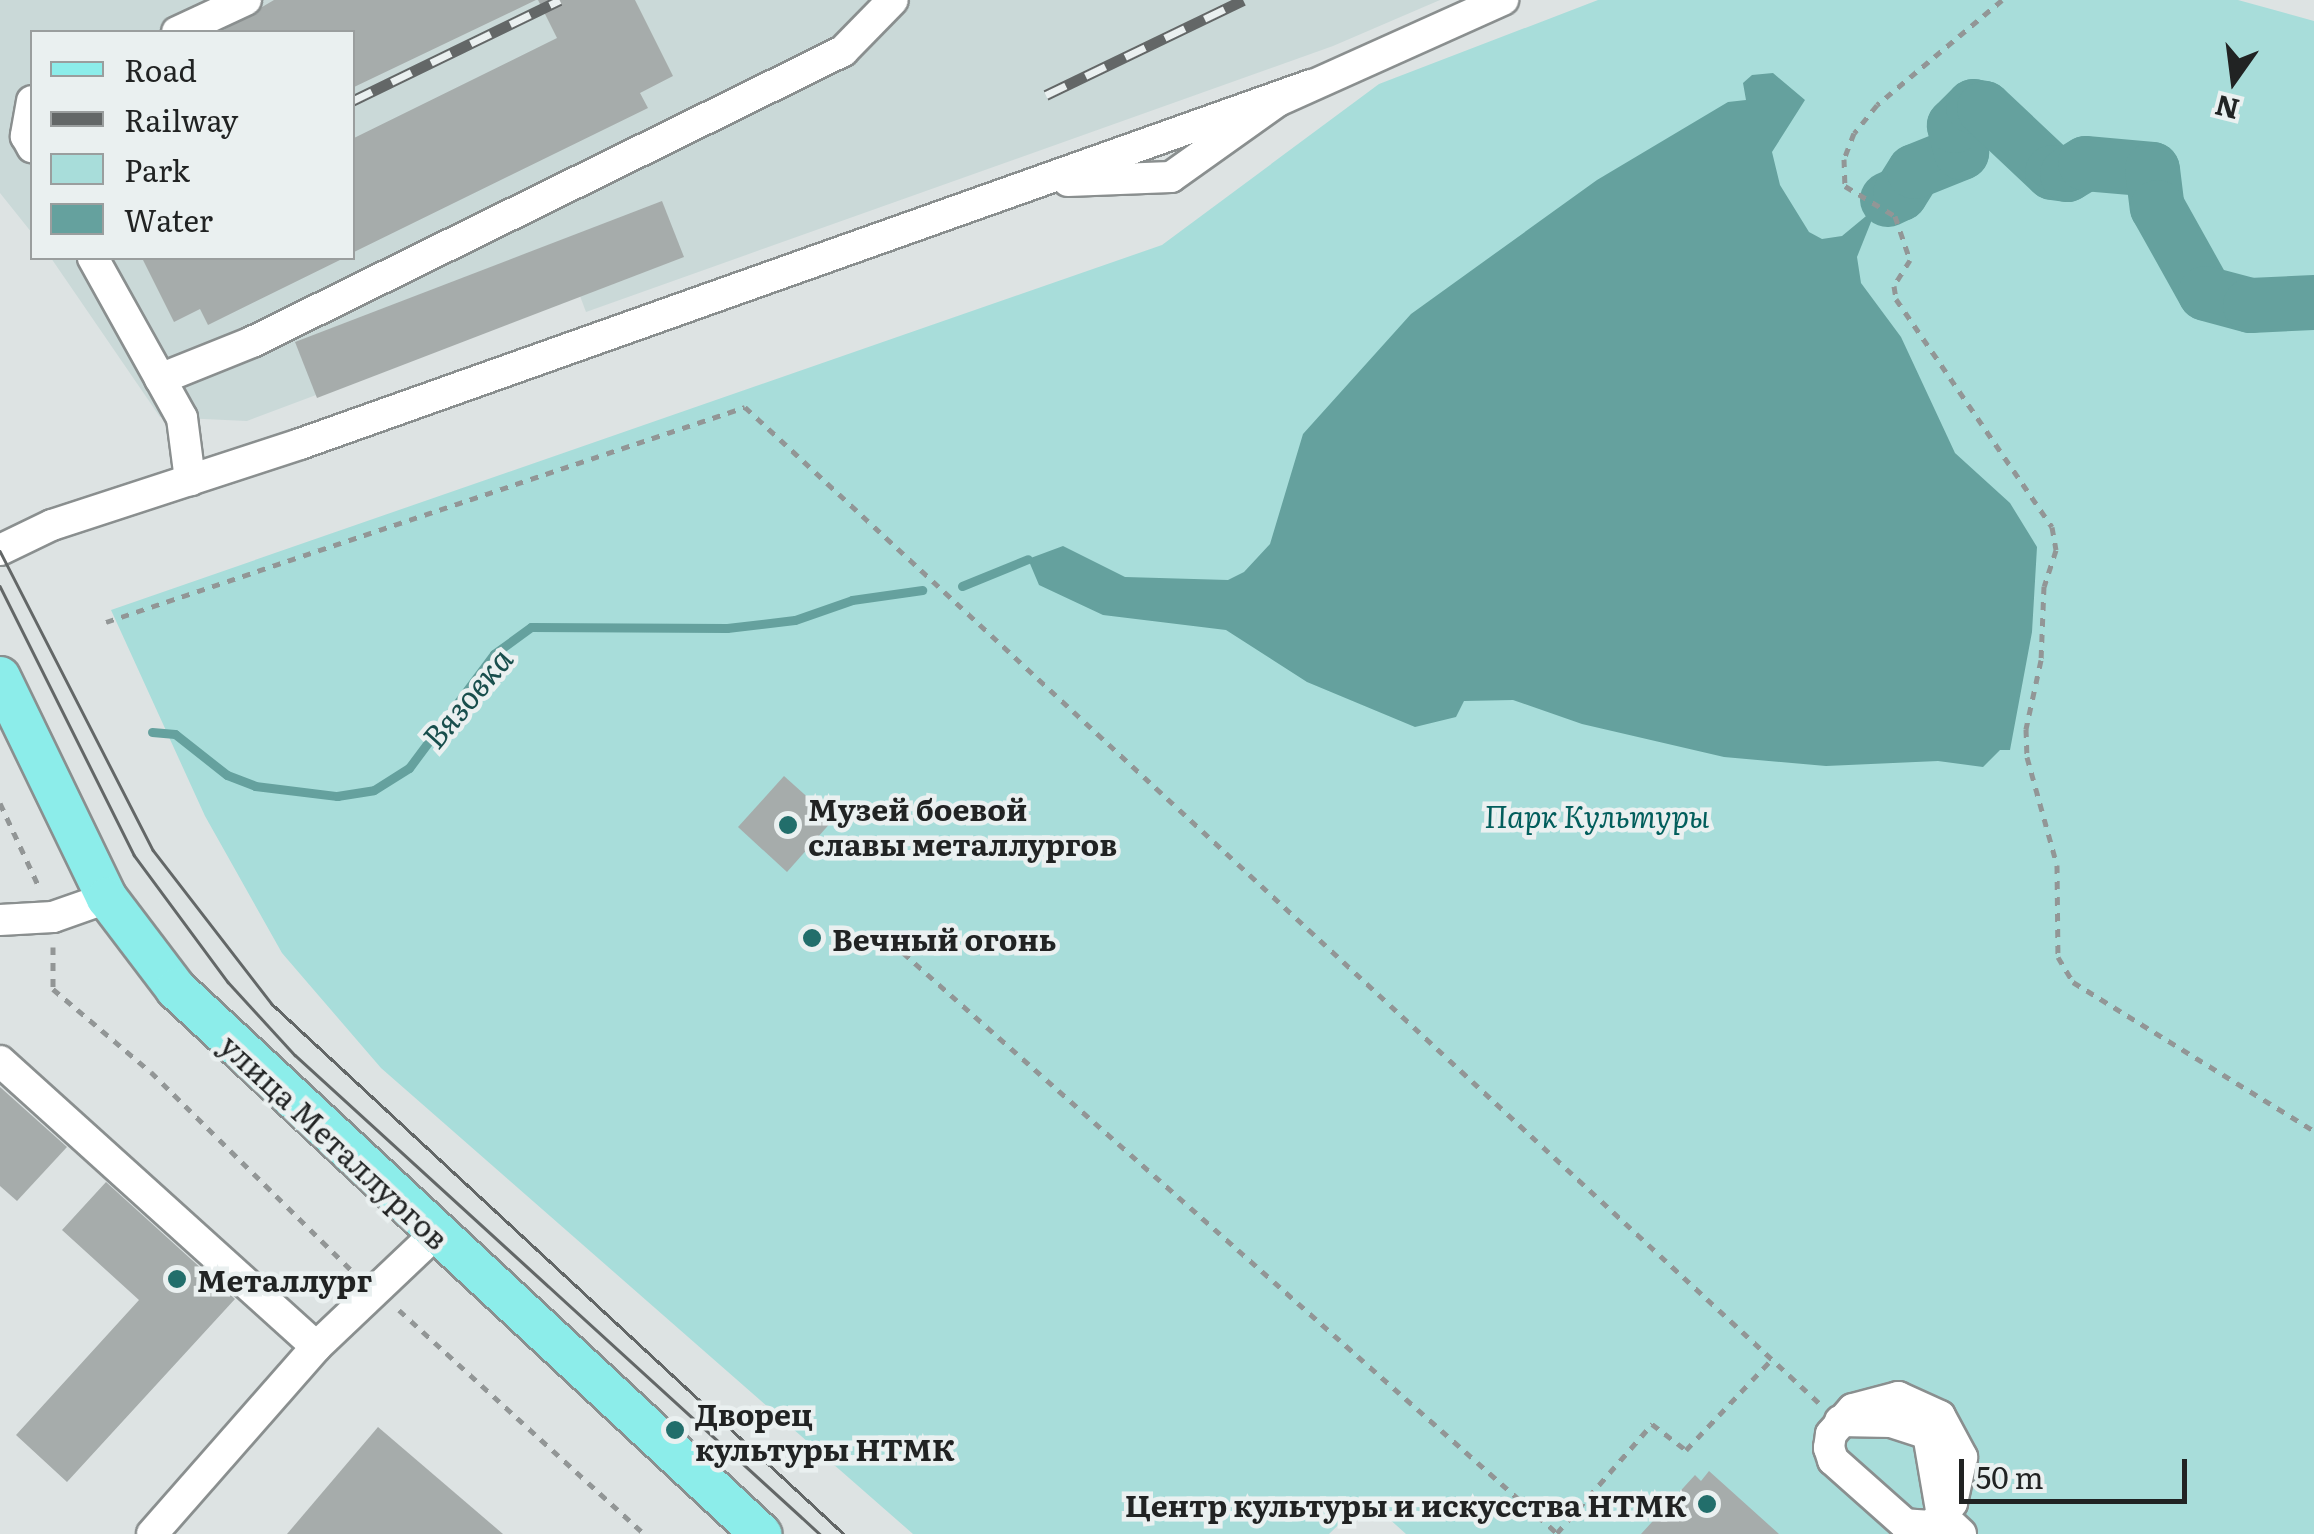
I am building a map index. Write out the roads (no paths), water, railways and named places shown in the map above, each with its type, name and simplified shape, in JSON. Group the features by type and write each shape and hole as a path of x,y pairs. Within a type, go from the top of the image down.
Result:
{"main road":[{"name":"улица Металлургов","path":"0,677 107,898 213,1028 761,1534"}],"street":[{"path":"182,30 246,0"},
{"path":"160,379 252,342 843,51 893,0"},
{"path":"0,550 1311,85 1503,0"},
{"path":"30,113 26,136 30,143"},
{"path":"94,260 182,418 190,480"},
{"path":"0,920 53,917 107,898"},
{"path":"0,1061 316,1347"},
{"path":"152,1534 316,1347 435,1234"},
{"path":"1898,1397 1940,1416 1962,1458 1952,1525 1904,1524 1832,1460 1831,1434 1840,1421 1874,1399 1898,1397"}],"water":[{"path":"1773,73 1805,100 1772,152 1780,185 1809,232 1822,239 1842,236 1877,207 1857,257 1861,283 1901,337 1955,453 2010,503 2037,547 2032,632 2010,750 2000,750 1983,767 1938,761 1826,766 1724,757 1582,724 1513,700 1464,701 1456,717 1415,727 1307,682 1226,630 1103,615 1039,585 1028,559 1063,546 1125,577 1228,580 1244,572 1270,544 1303,434 1411,314 1597,180 1728,102 1746,100 1743,83 1752,75"}],"waterway":[{"name":"Вязовка","path":"1887,199 1900,193 1914,171 1961,152 1954,125 1973,106 1984,108 2052,172 2067,174 2085,163 2152,169 2157,207 2205,293 2250,305 2314,302"},
{"name":"Вязовка","path":"962,586 1028,559"},
{"name":"Вязовка","path":"152,732 175,734 227,775 255,786 337,796 374,790 409,768 494,654 531,627 727,628 795,620 852,600 922,590"}],"tram line":[{"path":"0,551 153,850 272,1004 844,1534"},
{"path":"0,586 134,855 228,982 295,1055 820,1534"}],"railway":[{"path":"355,100 560,0"},
{"path":"1046,95 1243,0"}],"place":[{"name":"Музей боевой славы металлургов","path":"788,825"},
{"name":"Вечный огонь","path":"812,938"},
{"name":"Металлург","path":"177,1279"},
{"name":"Дворец культуры НТМК","path":"675,1430"},
{"name":"Центр культуры и искусства НТМК","path":"1707,1504"}],"park label":[{"name":"Парк Культуры","path":"1597,815"}]}
